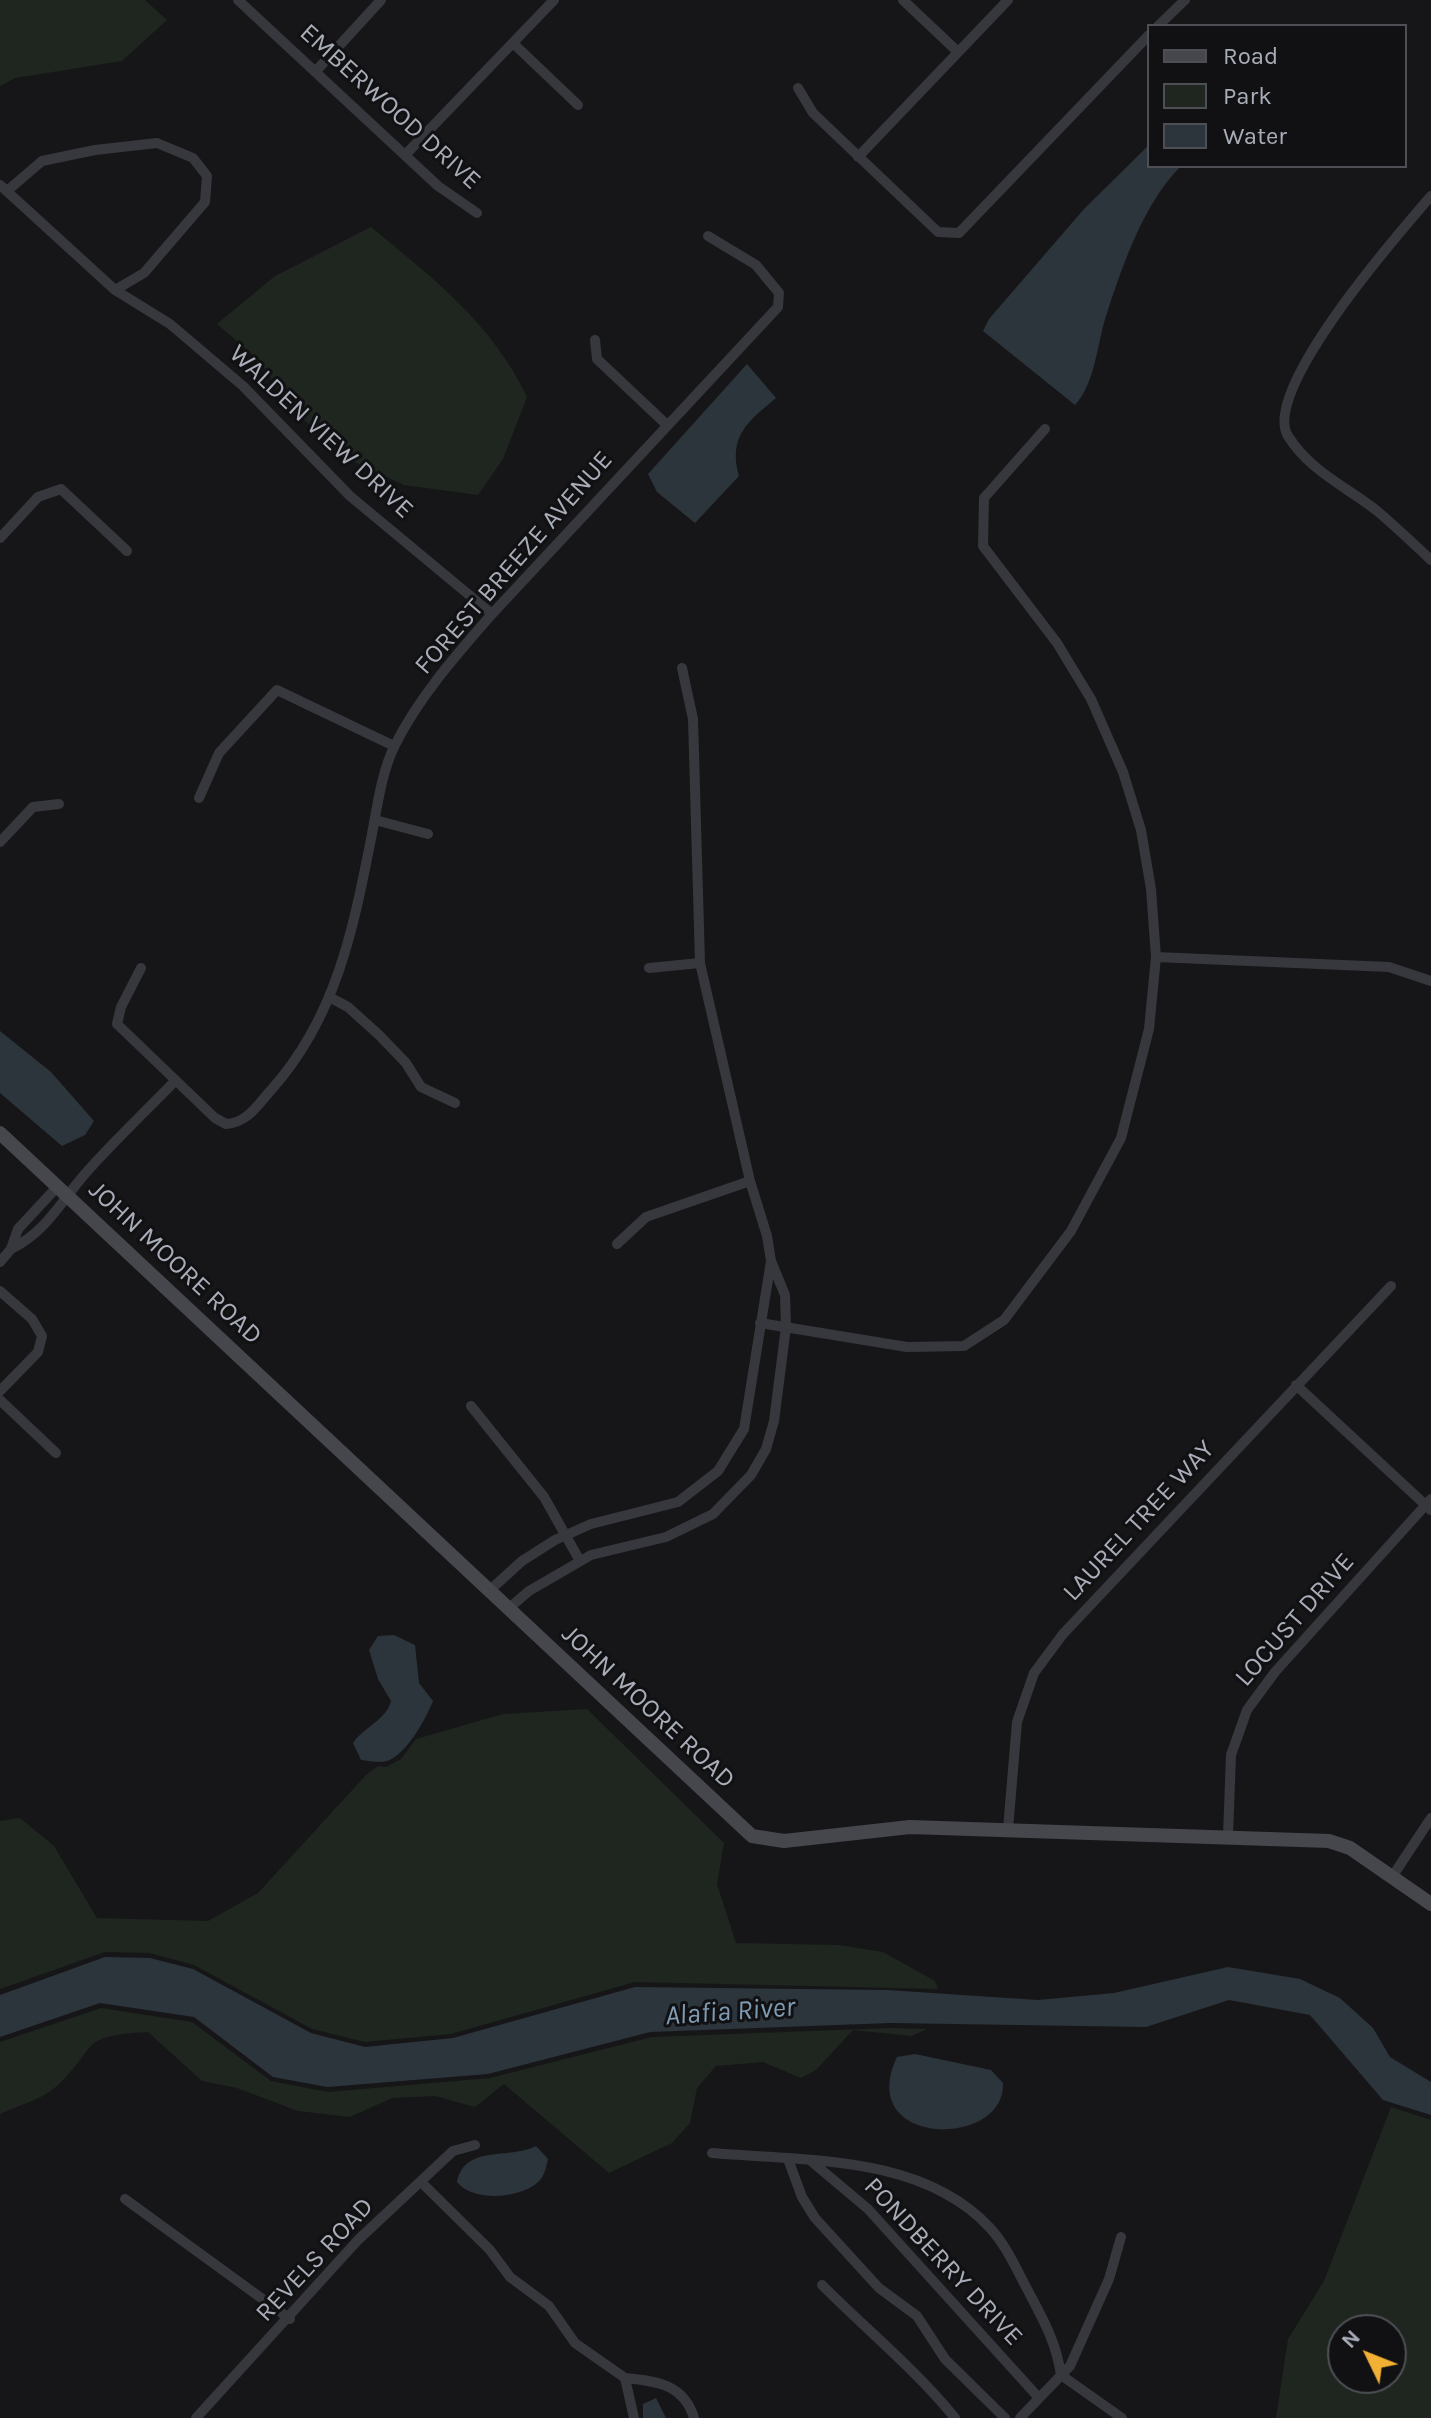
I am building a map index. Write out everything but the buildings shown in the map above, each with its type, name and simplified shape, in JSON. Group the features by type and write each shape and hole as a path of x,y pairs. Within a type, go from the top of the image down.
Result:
{"street":[{"name":"EMBERWOOD DRIVE","path":"238,0 438,186 477,213"},
{"path":"316,71 381,0"},
{"path":"406,154 515,45 554,0"},
{"path":"903,0 958,52"},
{"path":"858,157 1008,0"},
{"path":"1160,24 1185,0"},
{"path":"798,88 813,113 938,232 959,233 1147,37"},
{"path":"515,45 578,105"},
{"name":"WALDEN VIEW DRIVE","path":"115,290 144,273 205,202 207,176 193,158 157,143 95,150 42,161 3,188 115,290 170,324 243,386 350,496 492,614"},
{"path":"1431,196 1367,269 1292,386 1285,423 1286,433 1316,470 1376,510 1431,560"},
{"name":"FOREST BREEZE AVENUE","path":"141,968 121,1007 117,1024 174,1082 215,1118 226,1124 236,1124 247,1117 291,1067 331,998 351,940 375,820 394,746 452,659 778,307 779,293 756,265 708,236"},
{"path":"595,340 597,359 667,425"},
{"path":"760,1323 907,1347 964,1346 1004,1320 1071,1231 1121,1138 1149,1029 1156,957 1143,845 1123,772 1091,699 1064,654 983,546 984,498 1045,429"},
{"path":"0,538 38,497 61,489 127,551"},
{"path":"508,1609 529,1591 580,1561 610,1548 687,1529 713,1514 744,1486 770,1436 786,1327 785,1295 771,1261 767,1236 750,1181 700,963 693,719 682,668"},
{"path":"199,798 219,753 277,690 394,746"},
{"path":"0,842 33,807 59,804"},
{"path":"375,820 428,834"},
{"path":"1156,957 1389,967 1431,981"},
{"path":"649,968 700,963"},
{"path":"331,998 348,1007 379,1035 406,1063 421,1087 455,1103"},
{"path":"11,1249 30,1241 70,1197 82,1178 174,1082"},
{"name":"JOHN MOORE ROAD","path":"0,1133 752,1836 784,1841 894,1828 1008,1829 1337,1842 1431,1904"},
{"path":"617,1244 646,1217 750,1181"},
{"path":"0,1262 11,1249 18,1229 58,1186"},
{"path":"29,1217 41,1229"},
{"path":"489,1591 522,1561 566,1535 603,1521 667,1507 688,1496 718,1471 744,1429 771,1261"},
{"name":"LAUREL TREE WAY","path":"1008,1829 1017,1722 1034,1673 1063,1634 1391,1286"},
{"path":"0,1291 32,1319 42,1336 38,1352 0,1391"},
{"path":"1296,1385 1429,1504"},
{"path":"0,1400 56,1453"},
{"path":"471,1406 544,1497 580,1561"},
{"name":"LOCUST DRIVE","path":"1228,1836 1231,1755 1247,1710 1275,1672 1429,1504"},
{"path":"1392,1877 1431,1818"},
{"name":"REVELS ROAD","path":"196,2418 290,2319 358,2240 453,2151 475,2145"},
{"path":"712,2153 863,2165 924,2184 959,2201 991,2228 1053,2336 1061,2375 1122,2418"},
{"path":"788,2159 802,2197 815,2218 879,2288 917,2316 945,2359 1005,2418"},
{"name":"PONDBERRY DRIVE","path":"811,2161 868,2209 976,2332 1039,2398"},
{"path":"421,2182 490,2250 510,2277 549,2306 575,2343 625,2378 671,2386 686,2399 694,2418"},
{"path":"125,2199 290,2319"},
{"path":"1020,2418 1070,2366 1090,2324 1121,2237"},
{"path":"822,2285 942,2399 955,2418"},
{"path":"625,2378 634,2418"}],"green space":[{"path":"0,0 145,0 167,20 122,61 15,78 0,86"},
{"path":"371,227 479,324 497,346 527,397 503,459 478,495 404,485 354,462 292,410 259,360 217,324 275,276"},
{"path":"587,1709 724,1843 717,1884 736,1943 838,1945 883,1952 935,1981 938,1989 635,1982 451,2034 365,2042 312,2029 194,1965 150,1953 105,1952 0,1989 0,1821 20,1818 54,1846 97,1918 208,1921 258,1893 366,1775 378,1766 386,1767 401,1759 416,1739 503,1714"},
{"path":"101,2008 192,2022 271,2081 328,2092 490,2078 652,2037 891,2028 927,2029 911,2036 853,2030 816,2070 801,2078 763,2062 716,2066 697,2088 690,2123 672,2143 609,2173 504,2084 475,2107 435,2096 392,2098 350,2117 298,2111 237,2088 202,2081 148,2032 99,2040 51,2091 0,2114 0,2042"},
{"path":"1391,2107 1431,2120 1431,2418 1276,2418 1288,2339 1324,2281"}],"water":[{"path":"1147,147 1147,168 1179,168 1156,198 1136,235 1107,313 1092,373 1075,405 983,331 989,319 1084,209"},
{"path":"747,364 776,398 742,431 736,451 739,476 695,523 657,492 648,474"},
{"path":"0,1031 51,1072 94,1121 85,1135 62,1146 0,1093"},
{"path":"394,1635 415,1645 419,1683 433,1701 402,1751 384,1762 361,1760 353,1743 385,1713 391,1701 378,1679 369,1650 378,1636"},
{"name":"Alafia River","path":"105,1957 150,1958 193,1969 311,2033 365,2047 453,2038 635,1987 887,1990 1038,2000 1114,1993 1228,1967 1300,1979 1340,1998 1373,2028 1390,2057 1431,2082 1431,2115 1383,2100 1310,2015 1229,2000 1146,2027 890,2023 650,2032 488,2074 327,2087 273,2077 194,2017 100,2003 0,2037 0,1995"},
{"path":"915,2054 991,2070 1003,2083 998,2105 982,2120 959,2128 935,2129 912,2123 896,2109 889,2087 897,2057"},
{"path":"536,2146 548,2159 542,2177 530,2188 496,2196 473,2193 457,2182 469,2162"},
{"path":"656,2398 666,2418 643,2418 643,2404"}]}
